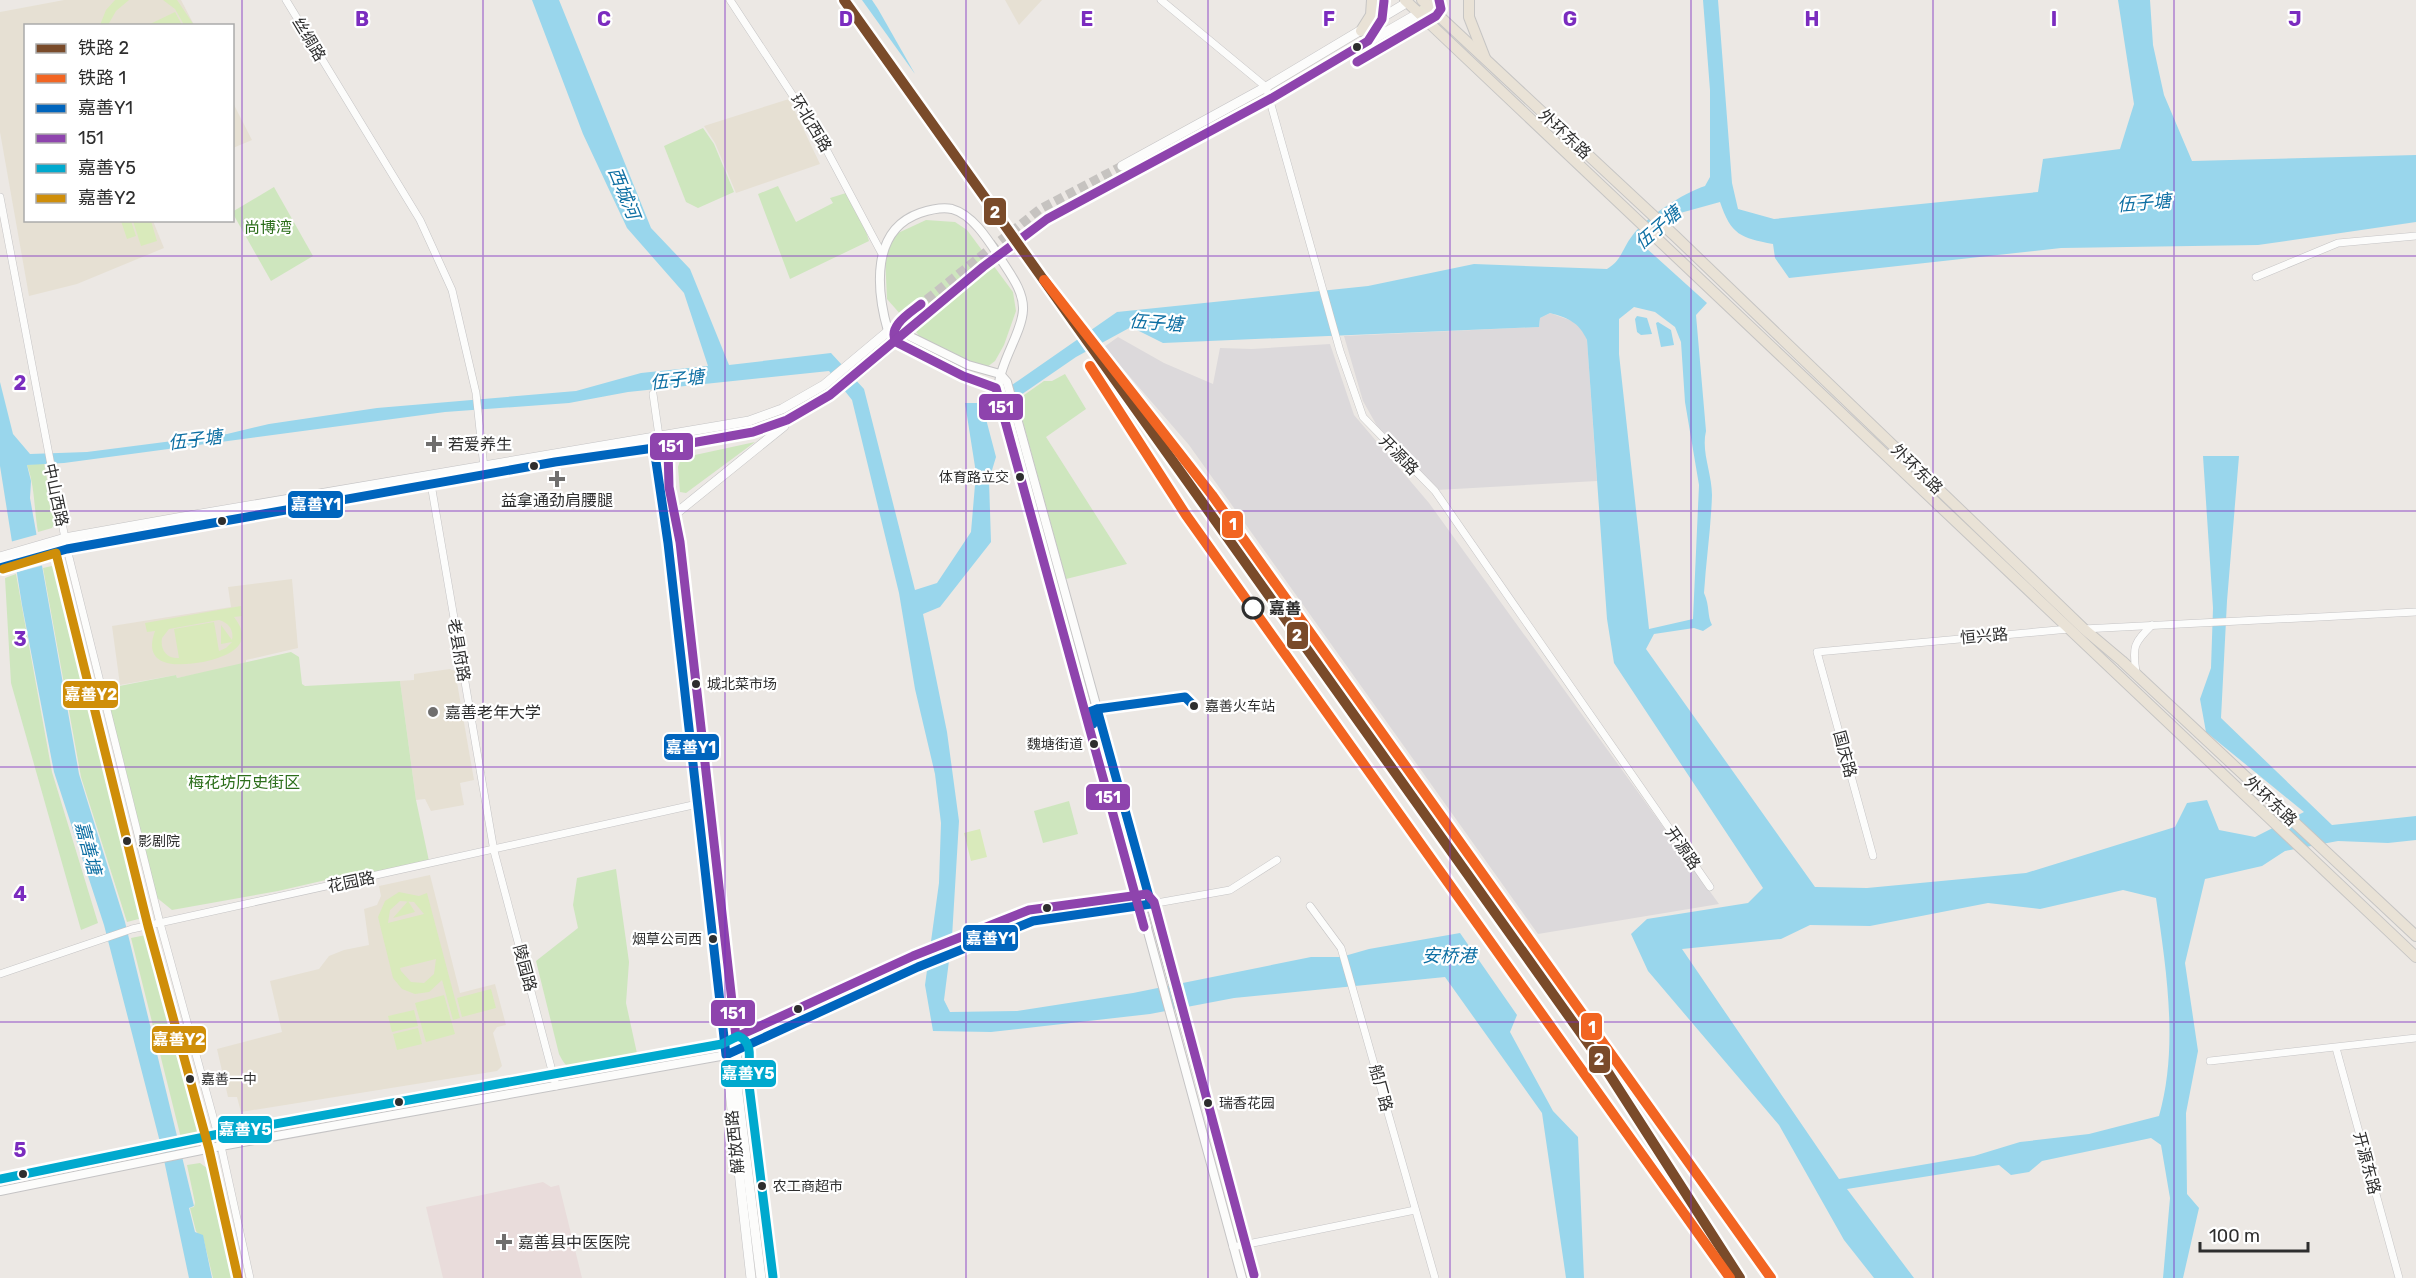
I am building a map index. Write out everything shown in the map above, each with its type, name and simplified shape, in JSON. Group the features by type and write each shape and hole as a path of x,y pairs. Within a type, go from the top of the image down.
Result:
{"highway":[{"path":"1361,31 1371,15 1372,0"},
{"path":"1469,0 1469,17 1486,62"},
{"name":"外环东路","path":"1408,1 2416,957"},
{"name":"外环东路","path":"1430,2 1486,62 1675,236 2084,629 2122,661 2415,935"}],"main road":[{"path":"1408,1 1124,170 1269,99 1419,13 1430,2"},
{"path":"0,568 67,549 431,484 484,470 659,435 749,421 782,409 824,385 916,308"},
{"path":"0,557 65,538 484,470 654,448 763,430 797,415 833,394 924,318"},
{"path":"674,515 797,415"},
{"name":"解放西路","path":"659,435 667,446 726,1055 751,1278"},
{"name":"解放西路","path":"659,435 654,448 737,1048 736,1078 761,1278"}],"street":[{"name":"丝绸路","path":"286,0 420,220 452,290 477,393 484,470"},
{"name":"环北西路","path":"730,0 818,134 881,252 882,304 888,331"},
{"path":"1161,0 1266,87"},
{"name":"开源路","path":"1266,87 1340,351 1363,417 1435,491 1710,887"},
{"name":"中山西路","path":"0,197 67,549 160,922 221,1146 250,1278"},
{"path":"881,252 895,229 913,216 928,210 951,209 967,218 984,235 1022,293 1024,311 1002,380 1178,1022 1254,1278"},
{"path":"2256,277 2338,243 2416,236"},
{"path":"905,334 1002,380"},
{"name":"解放西路","path":"653,394 659,435"},
{"name":"老县府路","path":"431,484 494,851"},
{"name":"恒兴路","path":"1817,652 2069,629 2416,612"},
{"path":"2136,674 2133,654 2137,639 2152,625"},
{"name":"国庆路","path":"1817,652 1873,856"},
{"name":"花园路","path":"0,974 132,928 494,851 702,803"},
{"name":"陵园路","path":"494,851 556,1086"},
{"path":"0,1191 191,1154 221,1146 726,1055 918,967 1033,921 1230,890 1277,860"},
{"name":"船厂路","path":"1310,906 1341,948 1436,1278"},
{"path":"1178,1022 1242,1278"},
{"path":"2210,1061 2416,1038"},
{"name":"开源东路","path":"2336,1048 2399,1278"},
{"path":"1233,1246 1415,1210"}],"shaded area":[{"path":"64,0 181,0 193,24 24,24 24,222 153,222 164,248 77,284 29,296 0,132 0,12"},
{"path":"1005,0 1042,0 1019,25"},
{"path":"789,99 820,164 736,193 715,143 704,126"},
{"path":"234,105 252,140 234,148"},
{"path":"1550,313 1575,322 1582,328 1587,340 1597,481 1437,490 1377,426 1363,401 1344,336 1539,327 1540,318"},
{"path":"1118,337 1164,363 1213,384 1220,348 1252,349 1330,344 1354,415 1429,503 1719,904 1538,934 1189,445 1104,347"},
{"path":"292,579 298,648 246,660 246,664 177,678 176,675 120,685 112,626 231,607 228,587"},
{"name":"嘉善老年大学","path":"450,669 455,671 474,780 460,783 464,805 431,811 425,799 416,800 400,681 414,680 414,674"},
{"path":"430,875 460,993 495,984 506,1025 497,1027 493,1033 502,1066 497,1071 241,1112 237,1097 228,1097 217,1049 282,1032 270,981 319,969 329,956 344,950 369,945 364,909 377,905 381,896 379,886"},
{"name":"嘉善县中医医院","path":"543,1182 551,1187 559,1185 582,1278 443,1278 426,1207"}],"green space":[{"path":"115,0 129,0 116,11 109,24 100,24 106,10"},
{"path":"163,0 177,0 193,24 183,24 175,9"},
{"path":"175,12 181,24 150,24"},
{"path":"703,128 714,144 734,192 698,208 686,202 664,146"},
{"path":"778,186 796,222 833,203 830,198 846,193 863,222 869,241 790,279 758,194"},
{"name":"尚博湾","path":"274,187 313,256 271,281 234,216 234,211"},
{"path":"926,220 955,222 967,230 1013,292 1016,311 1004,345 995,361 987,367 967,362 924,341 887,299 885,256 890,244 898,233"},
{"path":"121,222 131,222 136,236 127,239"},
{"path":"133,222 151,222 157,241 141,246"},
{"path":"1065,374 1086,409 1046,437 1127,564 1066,579 1017,400 1044,381 1052,381"},
{"path":"755,442 686,493 680,492 678,467 681,458"},
{"path":"44,463 55,522 52,528 38,532 33,490 27,465"},
{"path":"61,564 65,567 117,806 150,916 127,922 81,777 43,568"},
{"path":"16,574 52,772 98,923 81,930 11,683 5,578"},
{"path":"241,606 242,616 234,617 242,636 236,648 221,657 203,662 174,664 158,659 153,652 152,643 155,631 147,632 145,623","holes":["219,620 230,627 232,633 232,640 221,625 221,644 232,642 226,648 219,651 214,622 174,629 179,658 171,657 163,650 162,638 169,629"]},
{"name":"梅花坊历史街区","path":"291,652 299,657 302,684 305,686 400,681 416,800 429,861 172,910 156,897 104,689 176,675 177,678"},
{"path":"1069,801 1078,834 1043,843 1034,811"},
{"path":"980,829 987,857 971,861 964,833"},
{"path":"616,869 629,962 626,1003 638,1058 578,1069 571,1068 566,1065 559,1054 536,961 578,928 573,905 577,878"},
{"path":"399,892 419,896 427,893 460,1018 453,1020 442,980 429,992 415,994 402,989 393,978 378,917 385,901","holes":["400,901 414,902 424,914 388,923 390,910","436,959 434,974 424,983 411,982 400,968"]},
{"path":"408,901 415,912 393,918"},
{"path":"151,934 183,1038 205,1133 196,1147 184,1150 131,938"},
{"path":"491,989 496,1008 462,1017 457,998"},
{"path":"444,995 455,1034 426,1042 415,1003"},
{"path":"414,1010 418,1026 392,1032 388,1016"},
{"path":"418,1028 422,1044 397,1050 393,1034"},
{"path":"200,1163 215,1174 239,1278 213,1278 204,1241 196,1231 190,1208 194,1207 195,1203 187,1165"}],"water":[{"path":"532,0 559,0 651,228 690,269 729,365 831,353 864,389 915,590 937,583 971,532 976,473 965,403 986,403 1117,312 1368,286 1474,264 1607,269 1612,266 1638,229 1676,200 1705,186 1710,177 1710,90 1703,0 1718,0 1732,183 1738,209 1774,219 2038,192 2043,159 2120,149 2134,104 2118,0 2150,0 2153,45 2164,95 2192,161 2416,155 2416,222 2258,245 2061,248 1789,278 1775,258 1773,244 1753,240 1739,233 1728,222 1720,202 1673,215 1645,247 1707,303 1696,315 1706,431 1705,447 1712,495 1704,593 1712,625 1703,631 1694,628 1654,634 1646,649 1815,887 1867,888 2026,873 2175,827 2187,803 2207,800 2219,830 2255,837 2304,812 2206,732 2200,699 2211,668 2213,608 2203,456 2239,456 2227,601 2221,718 2332,825 2416,816 2416,840 2388,843 2338,841 2285,851 2262,866 2205,879 2185,963 2198,1051 2186,1113 2187,1194 2199,1208 2183,1278 2163,1278 2170,1198 2161,1145 2151,1138 2042,1161 2029,1172 2011,1175 1999,1165 1847,1189 1914,1278 1874,1278 1844,1240 1779,1125 1648,971 1631,934 1647,919 1748,903 1763,888 1614,663 1607,619 1587,340 1572,322 1550,313 1540,318 1539,327 1163,343 1131,327 1076,357 986,419 996,457 989,480 991,542 940,607 923,614 947,732 959,821 952,937 944,1000 950,1012 1017,1011 1133,993 1311,957 1341,957 1369,949 1460,933 1517,1015 1510,1032 1553,1111 1578,1137 1584,1278 1566,1278 1542,1113 1445,977 1234,998 1150,1014 991,1032 933,1031 925,985 939,883 941,823 935,774 915,689 899,593 852,400 829,371 628,392 569,403 445,412 64,463 27,465 31,481 30,498 79,774 125,922 194,1206 189,1208 195,1232 203,1235 212,1278 189,1278 161,1146 104,925 54,772 22,605 0,466 0,382 13,434 30,454 87,452 227,434 269,424 377,408 576,391 641,373 708,366 684,293 627,228 583,134","holes":["1634,307 1655,312 1675,327 1681,342 1685,402 1699,485 1693,619 1649,629 1619,354 1619,319","2123,890 2156,898 2169,1007 2168,1062 2159,1116 2089,1134 2020,1142 1974,1156 1839,1179 1682,949 1781,939 1810,925 1870,926 1988,903 2040,909"]},
{"path":"862,0 872,0 915,74"},
{"path":"1637,316 1647,318 1652,334 1641,335 1637,332 1635,319"},
{"path":"1656,323 1671,330 1674,345 1661,347"}],"pier":[{"path":"39,534 44,565 14,573 10,542"}],"tunnel":[{"path":"916,308 1040,209 1122,166"},
{"path":"924,317 1030,228 1127,174"}],"rail line":[{"name":"2","path":"844,0 1600,1060 1740,1278"},
{"name":"1","path":"1044,280 1212,495 1771,1278"},
{"name":"1","path":"1090,366 1186,515 1730,1278"}],"transit line":[{"name":"151","path":"1357,62 1436,16 1441,9 1439,0"},
{"name":"151","path":"1254,1275 1154,902 1147,894 1029,910 913,956 736,1037 680,542 669,487 668,449 753,432 787,420 830,395 983,267 1047,219 1272,98 1368,41 1382,19 1384,1"},
{"name":"151","path":"921,304 897,325 894,336 896,342 963,376 996,388 1144,927"},
{"name":"嘉善Y1","path":"0,568 67,549 555,462 654,448 668,543 726,1055 918,967 1033,921 1151,904 1097,709"},
{"name":"嘉善Y2","path":"3,569 56,553 148,926 209,1149 238,1278"},
{"name":"嘉善Y1","path":"1093,724 1089,712 1097,709 1185,697 1194,706"},
{"name":"嘉善Y5","path":"0,1179 219,1134 722,1044 738,1036 747,1043 749,1048 748,1077 773,1277"}],"place":[{"name":"若爱养生","path":"434,444"},
{"name":"体育路立交","path":"1020,477"},
{"name":"益拿通劲肩腰腿","path":"557,479"},
{"name":"嘉善","path":"1253,608"},
{"name":"城北菜市场","path":"696,684"},
{"name":"嘉善火车站","path":"1194,706"},
{"name":"嘉善老年大学","path":"433,712"},
{"name":"魏塘街道","path":"1094,744"},
{"name":"影剧院","path":"127,841"},
{"name":"烟草公司西","path":"713,939"},
{"name":"嘉善一中","path":"190,1079"},
{"name":"瑞香花园","path":"1208,1103"},
{"name":"农工商超市","path":"762,1186"},
{"name":"嘉善县中医医院","path":"504,1242"}],"water label":[{"name":"西城河","path":"624,193"},
{"name":"伍子塘","path":"2144,203"},
{"name":"伍子塘","path":"1658,228"},
{"name":"伍子塘","path":"1156,323"},
{"name":"伍子塘","path":"677,380"},
{"name":"伍子塘","path":"195,440"},
{"name":"嘉善塘","path":"88,848"},
{"name":"安桥港","path":"1449,956"}]}
